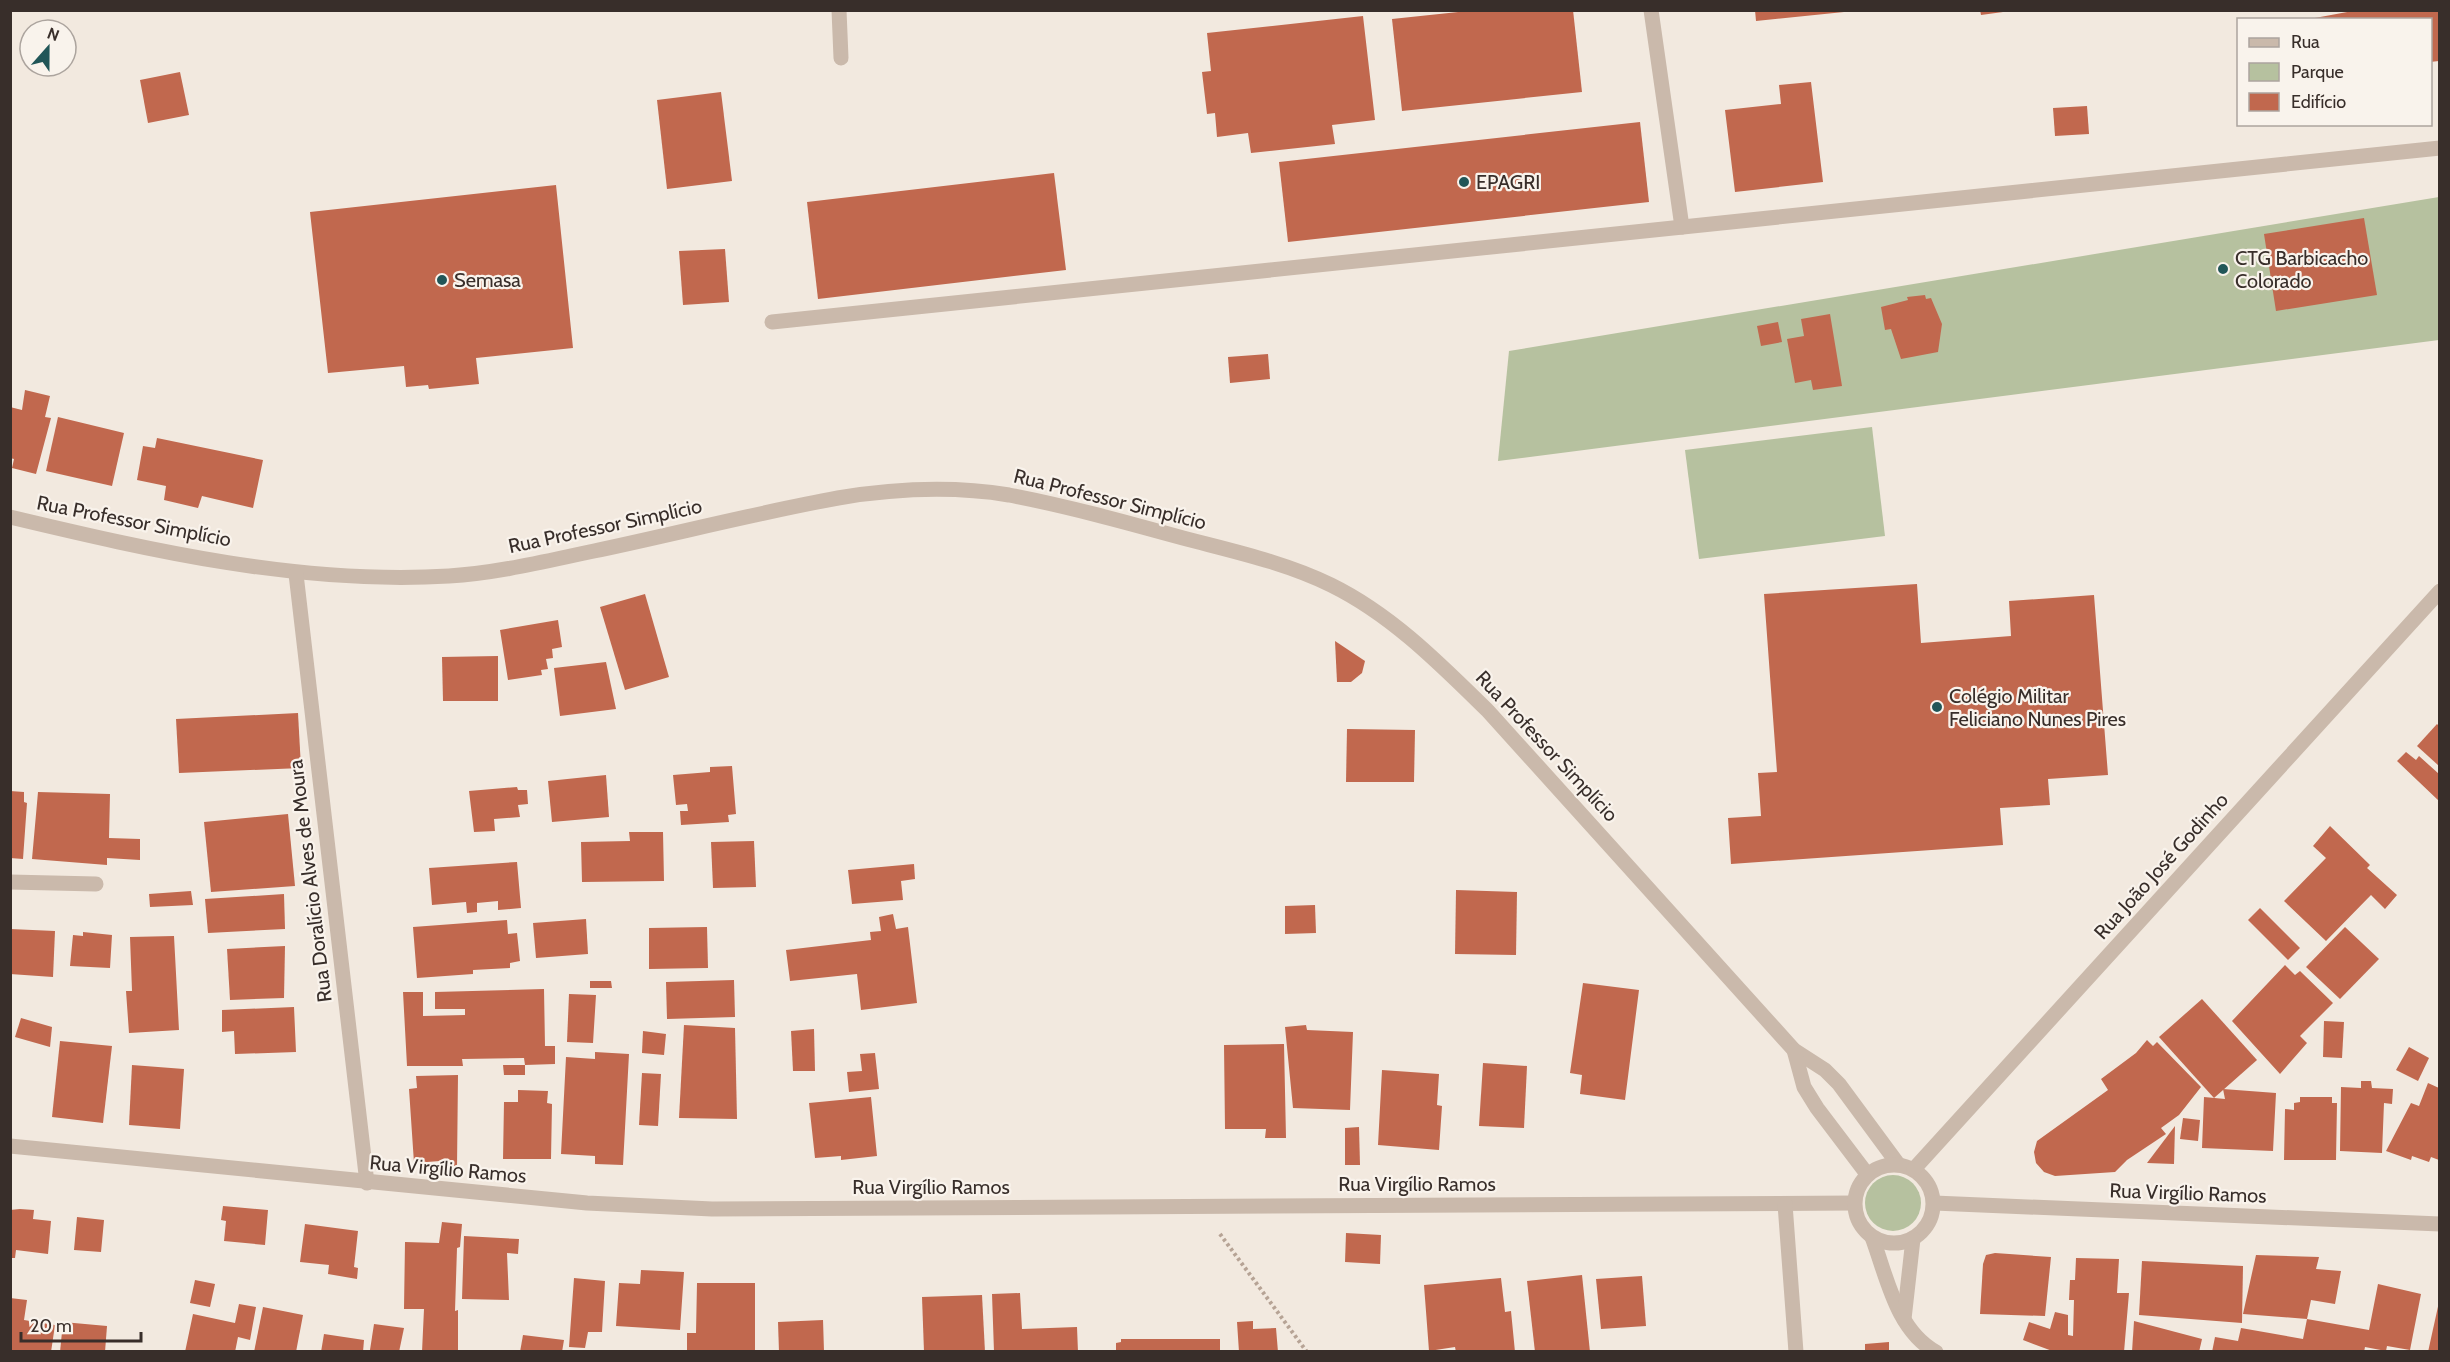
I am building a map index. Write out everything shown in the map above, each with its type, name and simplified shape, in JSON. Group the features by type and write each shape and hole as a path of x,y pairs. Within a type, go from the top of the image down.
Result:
{"street":[{"path":"839,10 841,58"},
{"path":"1651,10 1682,227"},
{"path":"771,322 2439,147"},
{"name":"Rua Professor Simplício","path":"10,517 151,548 296,574 449,576 514,567 841,498 927,490 1016,497 1083,511 1273,562 1331,585 1389,619 1442,665 1488,711 1794,1050 1825,1071 1839,1084 1898,1164"},
{"name":"Rua Doralício Alves de Moura","path":"296,574 367,1183"},
{"name":"Rua João José Godinho","path":"1914,1169 2439,591"},
{"path":"10,882 96,884"},
{"name":"Rua Professor Simplício","path":"1794,1050 1804,1087 1817,1108 1868,1174"},
{"name":"Rua Virgílio Ramos","path":"10,1146 586,1203 712,1209 1854,1203"},
{"path":"1872,1237 1892,1243 1912,1239 1928,1225 1933,1214 1934,1203 1928,1184 1914,1169 1898,1164 1877,1168 1868,1174 1856,1192 1854,1203 1856,1216 1872,1237 1903,1322 1924,1345 1936,1352"},
{"name":"Rua Virgílio Ramos","path":"1934,1203 2439,1224"},
{"path":"1785,1204 1796,1352"},
{"path":"1903,1322 1912,1239"}],"path":[{"path":"1200,1206 1307,1352"}],"green space":[{"name":"CTG Barbicacho Colorado","path":"2439,197 2439,340 1498,461 1509,351"},
{"path":"1872,427 1885,536 1699,559 1685,450"},
{"path":"1888,1175 1898,1175 1913,1183 1919,1192 1921,1203 1919,1214 1913,1223 1898,1231 1888,1231 1877,1226 1870,1219 1865,1208 1865,1198 1870,1187 1877,1180"}],"building":[{"path":"1477,10 1573,10 1582,92 1402,111 1392,19"},
{"path":"1755,10 1844,10 1844,12 1756,21"},
{"path":"1980,10 2003,10 2003,12 1981,15"},
{"path":"2358,10 2439,10 2439,61 2432,62 2432,18 2315,18"},
{"path":"1363,16 1375,120 1332,125 1335,144 1251,153 1248,133 1217,137 1215,113 1207,114 1202,72 1211,71 1207,33"},
{"path":"180,72 189,115 148,123 140,80"},
{"path":"1811,82 1823,182 1735,192 1725,110 1781,104 1779,85"},
{"path":"721,92 732,181 667,189 657,100"},
{"path":"2087,106 2089,134 2055,136 2053,108"},
{"name":"EPAGRI","path":"1640,122 1649,202 1288,242 1279,162"},
{"path":"1054,173 1066,270 818,299 807,202"},
{"name":"Semasa","path":"556,185 573,348 476,358 479,384 429,389 428,385 406,387 404,366 328,373 310,212"},
{"path":"2364,218 2377,295 2276,311 2264,234"},
{"path":"725,249 729,302 683,305 679,251"},
{"path":"1925,295 1926,299 1931,298 1942,324 1938,352 1901,359 1891,329 1885,330 1881,307 1908,300 1907,297"},
{"path":"1830,314 1842,386 1813,390 1811,380 1795,383 1787,339 1804,336 1801,319"},
{"path":"1778,322 1782,342 1761,346 1757,326"},
{"path":"1268,354 1270,379 1230,383 1228,357"},
{"path":"25,390 50,396 45,417 51,418 36,474 12,468 14,459 10,458 10,407 22,410"},
{"path":"58,417 124,433 112,486 46,471"},
{"path":"157,438 263,460 253,508 202,496 198,508 164,500 166,486 137,480 143,446 155,448"},
{"name":"Colégio Militar Feliciano Nunes Pires","path":"1917,584 1921,643 2011,636 2009,601 2094,595 2108,775 2048,779 2050,805 2000,808 2003,845 1731,864 1728,818 1761,816 1758,773 1777,772 1764,594"},
{"path":"645,594 669,677 625,690 600,607"},
{"path":"558,620 562,647 552,649 553,658 546,659 548,669 541,670 542,675 508,680 500,630"},
{"path":"1335,641 1365,661 1362,673 1351,682 1337,682"},
{"path":"498,656 498,701 443,701 442,657"},
{"path":"606,662 616,709 560,716 554,668"},
{"path":"298,713 301,768 179,773 176,719"},
{"path":"2437,724 2439,726 2439,766 2417,746"},
{"path":"1347,729 1415,730 1414,782 1346,782"},
{"path":"2406,752 2416,760 2419,756 2439,774 2439,801 2397,761"},
{"path":"732,766 736,814 728,815 729,822 681,825 680,811 688,811 687,804 676,805 673,775 710,772 710,767"},
{"path":"606,775 609,817 552,822 548,781"},
{"path":"517,787 518,790 527,790 528,804 518,805 520,817 494,819 495,831 474,832 469,791"},
{"path":"10,791 24,792 24,802 27,803 23,859 10,858"},
{"path":"38,792 110,794 109,838 140,839 140,860 107,858 107,865 32,859"},
{"path":"288,814 295,886 211,892 204,822"},
{"path":"2330,826 2370,865 2367,868 2397,895 2385,909 2371,895 2326,941 2284,901 2326,858 2313,846"},
{"path":"629,832 663,832 664,881 582,882 581,842 630,841"},
{"path":"754,841 756,887 713,888 711,842"},
{"path":"517,862 521,908 498,910 498,901 477,903 477,912 467,913 466,902 432,905 429,868"},
{"path":"914,864 915,879 901,881 903,900 852,904 848,870"},
{"path":"1456,890 1517,892 1516,955 1455,954"},
{"path":"191,891 193,905 150,907 149,894"},
{"path":"284,894 285,929 208,933 205,899"},
{"path":"1315,905 1316,933 1285,934 1285,906"},
{"path":"2260,908 2300,948 2288,960 2248,920"},
{"path":"893,914 896,929 908,927 917,1003 861,1010 857,974 790,981 786,950 871,940 870,932 881,931 879,917"},
{"path":"586,919 588,954 536,958 533,923"},
{"path":"507,920 508,934 517,933 520,961 510,963 510,968 473,970 473,974 417,978 413,927"},
{"path":"707,927 708,968 649,969 649,928"},
{"path":"2345,927 2379,959 2340,999 2306,967"},
{"path":"10,929 55,931 53,977 10,974"},
{"path":"83,932 112,935 110,968 70,966 73,935 83,936"},
{"path":"174,936 179,1030 129,1033 126,991 132,991 130,937"},
{"path":"285,946 284,998 230,1000 227,949"},
{"path":"2285,965 2295,975 2300,971 2333,1003 2300,1036 2307,1043 2280,1074 2232,1021"},
{"path":"734,980 735,1017 667,1019 666,982"},
{"path":"590,981 611,981 612,988 590,988"},
{"path":"1583,983 1639,990 1625,1100 1580,1094 1582,1075 1570,1073"},
{"path":"544,989 545,1046 555,1046 555,1064 525,1065 524,1058 462,1059 463,1066 407,1066 403,992 423,992 423,1016 465,1015 465,1009 435,1009 435,992"},
{"path":"569,994 596,995 593,1043 567,1042"},
{"path":"2202,999 2257,1060 2214,1098 2159,1037"},
{"path":"294,1007 296,1052 235,1054 234,1031 222,1032 222,1010"},
{"path":"21,1018 52,1027 50,1047 15,1037"},
{"path":"2324,1021 2344,1022 2342,1058 2323,1057"},
{"path":"684,1025 735,1028 737,1119 679,1118"},
{"path":"1306,1025 1307,1030 1353,1032 1350,1110 1293,1108 1285,1027"},
{"path":"814,1029 815,1071 793,1071 791,1031"},
{"path":"643,1031 666,1034 664,1055 642,1053"},
{"path":"2147,1040 2153,1046 2157,1042 2201,1087 2179,1115 2161,1128 2166,1134 2127,1160 2115,1172 2055,1176 2044,1172 2036,1163 2034,1152 2037,1141 2108,1090 2101,1079 2136,1053"},
{"path":"60,1041 112,1046 103,1123 52,1117"},
{"path":"1284,1044 1286,1138 1265,1138 1266,1129 1225,1129 1224,1045"},
{"path":"2409,1047 2429,1058 2418,1081 2396,1070"},
{"path":"595,1052 629,1054 623,1165 595,1164 595,1156 561,1154 566,1057 595,1059"},
{"path":"875,1053 879,1089 849,1092 847,1072 862,1071 860,1054"},
{"path":"1483,1063 1527,1066 1524,1128 1479,1126"},
{"path":"132,1065 184,1069 180,1129 129,1125"},
{"path":"503,1065 525,1065 525,1075 504,1075"},
{"path":"1382,1070 1439,1074 1437,1105 1442,1106 1439,1150 1378,1145"},
{"path":"642,1073 661,1074 658,1126 639,1125"},
{"path":"458,1075 457,1167 440,1167 440,1161 414,1163 409,1089 417,1088 416,1076"},
{"path":"2361,1081 2371,1081 2372,1088 2393,1089 2392,1104 2384,1103 2382,1153 2340,1151 2341,1087 2361,1088"},
{"path":"2428,1083 2439,1088 2439,1160 2431,1157 2429,1162 2412,1156 2411,1160 2386,1151 2411,1103 2419,1106"},
{"path":"2223,1089 2276,1093 2273,1151 2202,1148 2204,1097 2225,1099"},
{"path":"518,1090 548,1091 547,1103 552,1104 551,1159 503,1159 504,1102 518,1102"},
{"path":"871,1097 877,1156 841,1160 841,1156 815,1158 809,1103"},
{"path":"2300,1097 2332,1097 2332,1103 2337,1103 2336,1160 2284,1160 2285,1109 2294,1110 2294,1103 2300,1102"},
{"path":"2183,1118 2200,1120 2198,1141 2180,1139"},
{"path":"2175,1126 2174,1164 2147,1163"},
{"path":"1359,1127 1360,1165 1345,1165 1345,1128"},
{"path":"223,1206 268,1210 265,1245 224,1241 226,1221 221,1220"},
{"path":"10,1210 34,1210 33,1219 51,1221 48,1254 16,1250 15,1258 10,1258"},
{"path":"77,1217 104,1220 101,1252 74,1250"},
{"path":"442,1222 462,1224 460,1247 457,1248 455,1311 458,1310 458,1352 422,1352 424,1309 404,1309 405,1242 439,1243"},
{"path":"305,1224 358,1231 354,1267 358,1268 357,1279 328,1274 329,1265 300,1262"},
{"path":"1346,1233 1381,1235 1380,1264 1345,1262"},
{"path":"464,1236 519,1239 518,1254 507,1253 509,1300 462,1299"},
{"path":"1995,1253 2051,1257 2045,1316 1980,1314 1983,1264 1986,1255"},
{"path":"2256,1255 2319,1257 2316,1269 2341,1271 2335,1304 2311,1300 2307,1319 2243,1314"},
{"path":"2076,1258 2119,1259 2117,1293 2129,1293 2124,1352 2055,1352 2023,1340 2029,1322 2050,1329 2055,1312 2068,1315 2068,1335 2073,1336 2074,1300 2069,1300 2070,1280 2075,1280"},
{"path":"2142,1261 2243,1266 2242,1323 2139,1315"},
{"path":"641,1270 684,1272 680,1330 616,1326 619,1283 640,1284"},
{"path":"1582,1275 1590,1352 1535,1352 1527,1281"},
{"path":"1642,1276 1646,1326 1601,1329 1596,1279"},
{"path":"574,1278 605,1281 602,1332 588,1332 585,1348 569,1347"},
{"path":"1501,1278 1505,1312 1511,1311 1515,1352 1456,1352 1455,1347 1429,1351 1424,1285"},
{"path":"195,1280 215,1284 210,1307 190,1303"},
{"path":"697,1283 755,1283 755,1352 687,1352 687,1333 696,1333"},
{"path":"2378,1284 2421,1294 2410,1350 2387,1346 2386,1351 2365,1347 2364,1352 2212,1352 2215,1337 2238,1341 2241,1328 2303,1339 2307,1319 2369,1330"},
{"path":"1020,1293 1022,1329 1077,1327 1078,1352 994,1352 992,1294"},
{"path":"982,1295 985,1352 924,1352 922,1297"},
{"path":"10,1298 27,1300 24,1320 55,1325 51,1352 10,1352"},
{"path":"2439,1302 2439,1352 2428,1352"},
{"path":"239,1304 256,1307 250,1340 238,1337 235,1352 185,1352 193,1314 235,1323"},
{"path":"263,1307 303,1315 296,1352 254,1352"},
{"path":"823,1320 824,1352 779,1352 778,1322"},
{"path":"1253,1321 1253,1329 1276,1328 1278,1352 1239,1352 1237,1322"},
{"path":"2134,1321 2202,1339 2199,1352 2132,1352"},
{"path":"63,1322 107,1326 105,1352 60,1352"},
{"path":"374,1324 404,1328 399,1352 370,1350"},
{"path":"324,1334 364,1340 363,1352 321,1352"},
{"path":"523,1335 564,1340 562,1352 520,1352"},
{"path":"1121,1339 1220,1339 1220,1352 1116,1352 1116,1343 1121,1342"},
{"path":"1889,1342 1889,1352 1865,1352 1865,1344"}],"place":[{"name":"EPAGRI","path":"1464,182"},
{"name":"CTG Barbicacho Colorado","path":"2223,269"},
{"name":"Semasa","path":"442,280"},
{"name":"Colégio Militar Feliciano Nunes Pires","path":"1937,707"}]}
